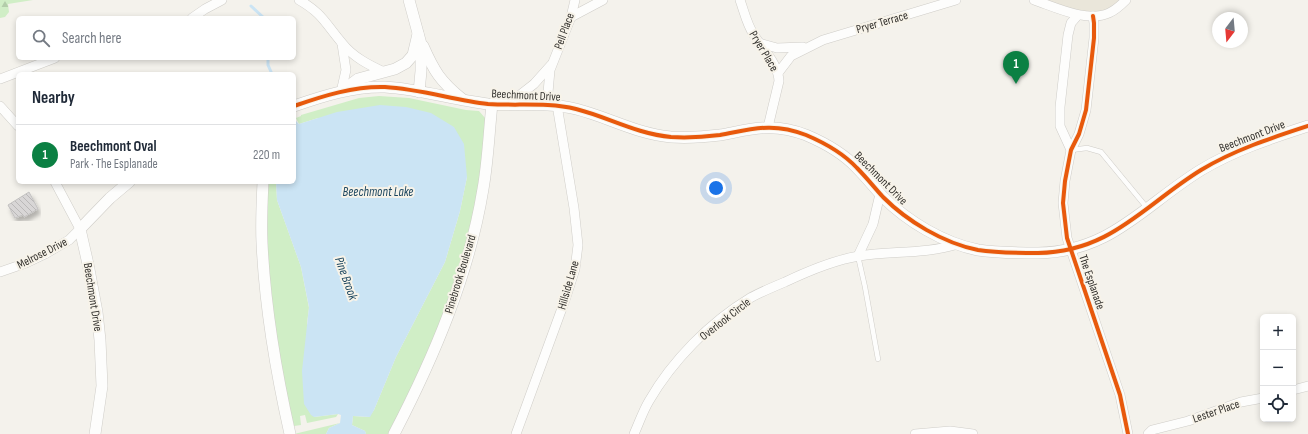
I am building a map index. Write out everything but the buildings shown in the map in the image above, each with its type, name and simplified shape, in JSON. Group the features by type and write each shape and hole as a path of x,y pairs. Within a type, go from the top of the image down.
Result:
{"street":[{"path":"195,16 222,0"},
{"path":"299,0 319,14 326,21 342,44 364,62 384,72"},
{"path":"409,0 419,36 422,57 419,92"},
{"name":"Pell Place","path":"552,105 549,77 553,62 571,17 575,0"},
{"path":"571,17 603,0"},
{"name":"Pryer Place","path":"740,0 750,29 778,73 779,81 768,127"},
{"name":"Pryer Terrace","path":"778,73 791,56 809,46 841,34 956,0"},
{"path":"1034,0 1078,15 1093,16 1109,14 1118,9 1126,0"},
{"path":"1071,150 1060,126 1060,107 1068,35 1071,23 1078,15"},
{"name":"The Esplanade","path":"1093,16 1094,28 1086,110 1079,134 1071,150 1065,181 1063,203 1067,238 1120,395 1128,434"},
{"path":"341,92 358,79 400,67 409,61 413,55 419,36"},
{"path":"419,36 436,74 450,89 464,100"},
{"name":"Pryer Terrace","path":"760,43 783,49 809,46"},
{"path":"341,92 346,70 342,44"},
{"path":"16,72 50,60"},
{"name":"Pell Place","path":"507,105 534,84 553,62"},
{"path":"0,78 16,72"},
{"name":"Beechmont Drive","path":"296,105 341,92 378,87 492,104 552,105 595,115 640,131 663,136 700,137 720,135 755,128 783,128 798,132 834,149 852,163 894,207 930,231 958,244 978,250 998,252 1048,253 1071,250 1099,240 1122,227 1148,209 1189,177 1225,157 1265,140 1308,126"},
{"name":"Pinebrook Boulevard","path":"394,434 430,360 459,285 476,223 483,189 492,104"},
{"name":"Hillside Lane","path":"516,434 565,300 575,269 578,245 574,208 552,105"},
{"path":"0,106 16,124"},
{"path":"56,184 80,229 110,198 127,184"},
{"path":"262,184 262,243 268,310 277,372 290,434"},
{"path":"858,256 872,224 880,194"},
{"name":"Beechmont Drive","path":"80,229 97,312 100,340 102,386 95,434"},
{"name":"Melrose Drive","path":"0,272 26,263 45,254 69,240 80,229"},
{"name":"Overlook Circle","path":"634,434 648,402 661,382 688,349 709,328 750,298 799,275 832,263 858,256 935,249 958,244"},
{"path":"1296,389 1308,386"},
{"name":"Lester Place","path":"1148,434 1152,430 1188,421 1241,402 1260,399"},
{"path":"915,434 950,431 973,434"}],"lane":[{"path":"1071,150 1087,148 1101,152 1148,209"},
{"path":"858,256 878,359"}],"shaded area":[{"path":"1038,0 1120,0 1110,10 1093,13 1077,12"}],"green space":[{"path":"0,0 33,0 8,4 9,12 5,17 0,18"},
{"path":"379,96 409,98 466,110 479,111 485,118 485,125 481,180 456,285 435,337 389,434 366,434 365,431 352,425 353,416 369,417 374,410 396,357 445,262 460,211 467,177 318,118 299,124 296,118 301,115 359,98"},
{"path":"266,184 276,184 277,200 301,267 309,308 307,323 314,417 338,414 336,417 307,423 305,415 300,416 301,425 294,426 283,385 274,337 266,251"},
{"path":"340,423 329,428 326,434 294,434"}],"water":[{"name":"Beechmont Lake","path":"380,105 406,107 431,113 454,127 464,144 467,177 460,211 445,262 396,357 370,417 353,416 352,425 365,431 366,434 326,434 329,428 340,423 341,415 338,414 314,417 304,404 302,371 309,307 301,267 277,200 276,184 296,184 296,121 299,124 337,112"}],"waterway":[{"name":"Pine Brook","path":"251,6 262,16"},
{"name":"Pine Brook","path":"268,60 268,65 271,72"}],"cycle path":[{"path":"1093,16 1094,38 1086,110 1079,134 1071,150 1065,181 1063,203 1067,238 1120,395 1128,434"},
{"path":"296,105 327,95 350,90 385,87 411,90 488,104 565,107 588,112 634,129 671,137 714,136 763,128 794,131 827,145 840,153 852,163 893,206 926,230 965,247 985,251 1015,253 1064,251 1086,245 1107,236 1201,170 1226,156 1308,126"}],"place":[{"name":"Beechmont Oval","path":"1016,84"}]}
